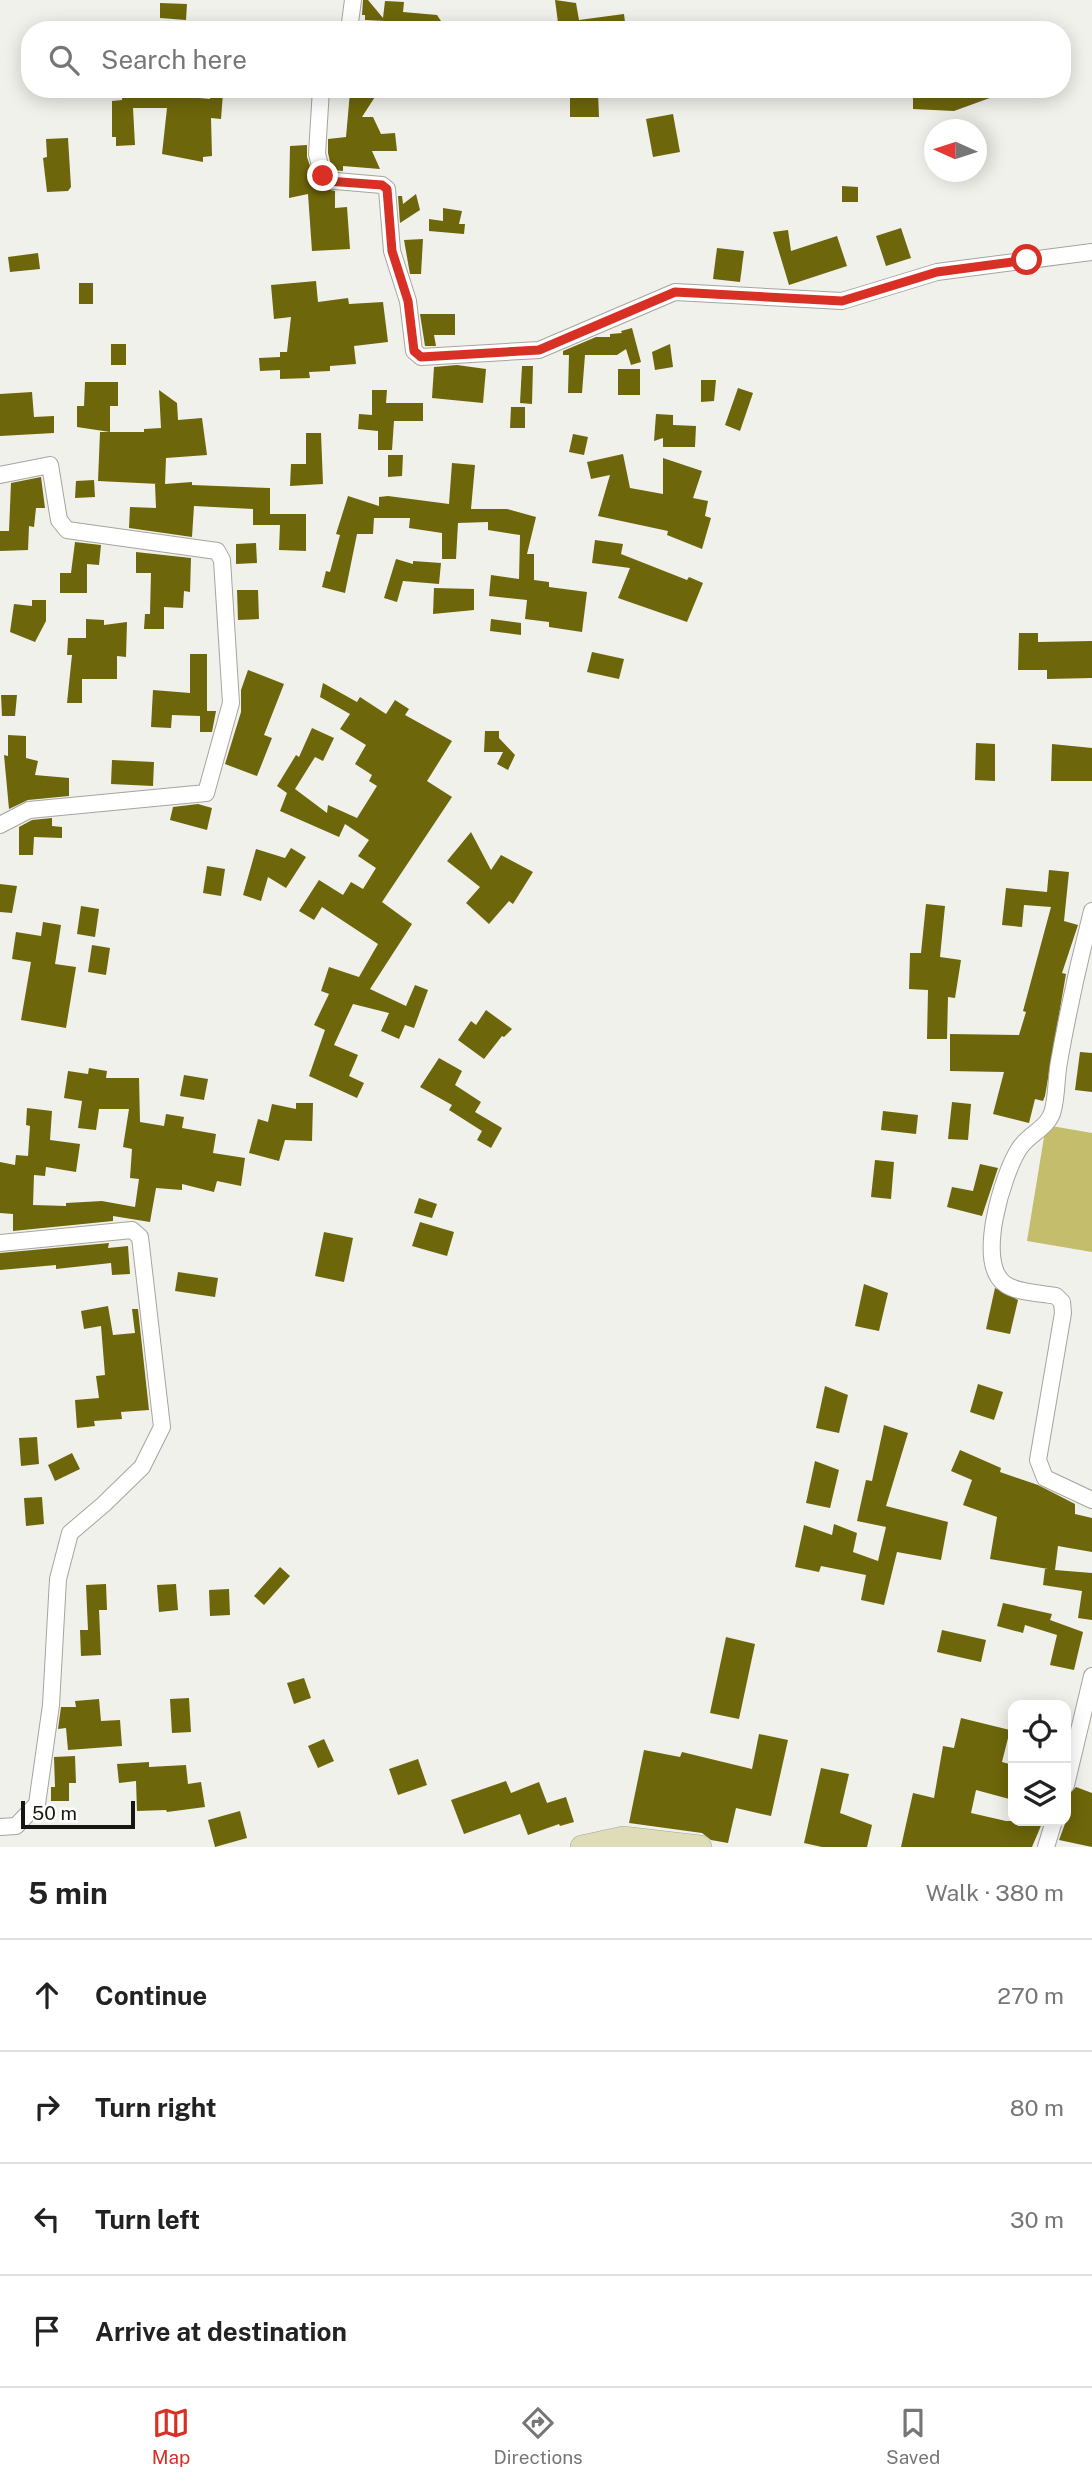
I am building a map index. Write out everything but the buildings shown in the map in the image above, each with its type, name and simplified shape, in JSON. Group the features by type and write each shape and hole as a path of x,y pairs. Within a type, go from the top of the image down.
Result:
{"main road":[{"path":"582,1847 623,1838 700,1847"}],"street":[{"path":"350,21 353,0"},
{"path":"320,98 317,154 324,180 382,185 387,189 392,251 408,301 414,351 421,357 539,350 675,292 842,301 937,272 1092,252"},
{"path":"0,475 50,465 59,520 67,530 217,551 222,560 231,703 206,793 29,810 0,825"},
{"path":"1092,911 1076,974 1053,1112 1044,1126 1020,1146 1009,1166 995,1218 991,1254 995,1274 1006,1285 1056,1296 1062,1302 1063,1313 1038,1460 1045,1478 1092,1500"},
{"path":"0,1242 132,1230 140,1237 162,1427 142,1467 70,1532 58,1578 51,1704 37,1804 16,1826 0,1827"},
{"path":"1071,1764 1092,1676"},
{"path":"1046,1847 1053,1826"}],"shaded area":[{"path":"1046,1125 1092,1133 1092,1252 1027,1241"}],"route":[{"path":"323,176 327,181 382,185 387,189 392,251 408,301 414,351 421,357 539,350 675,292 842,301 937,272 1027,260"}]}
